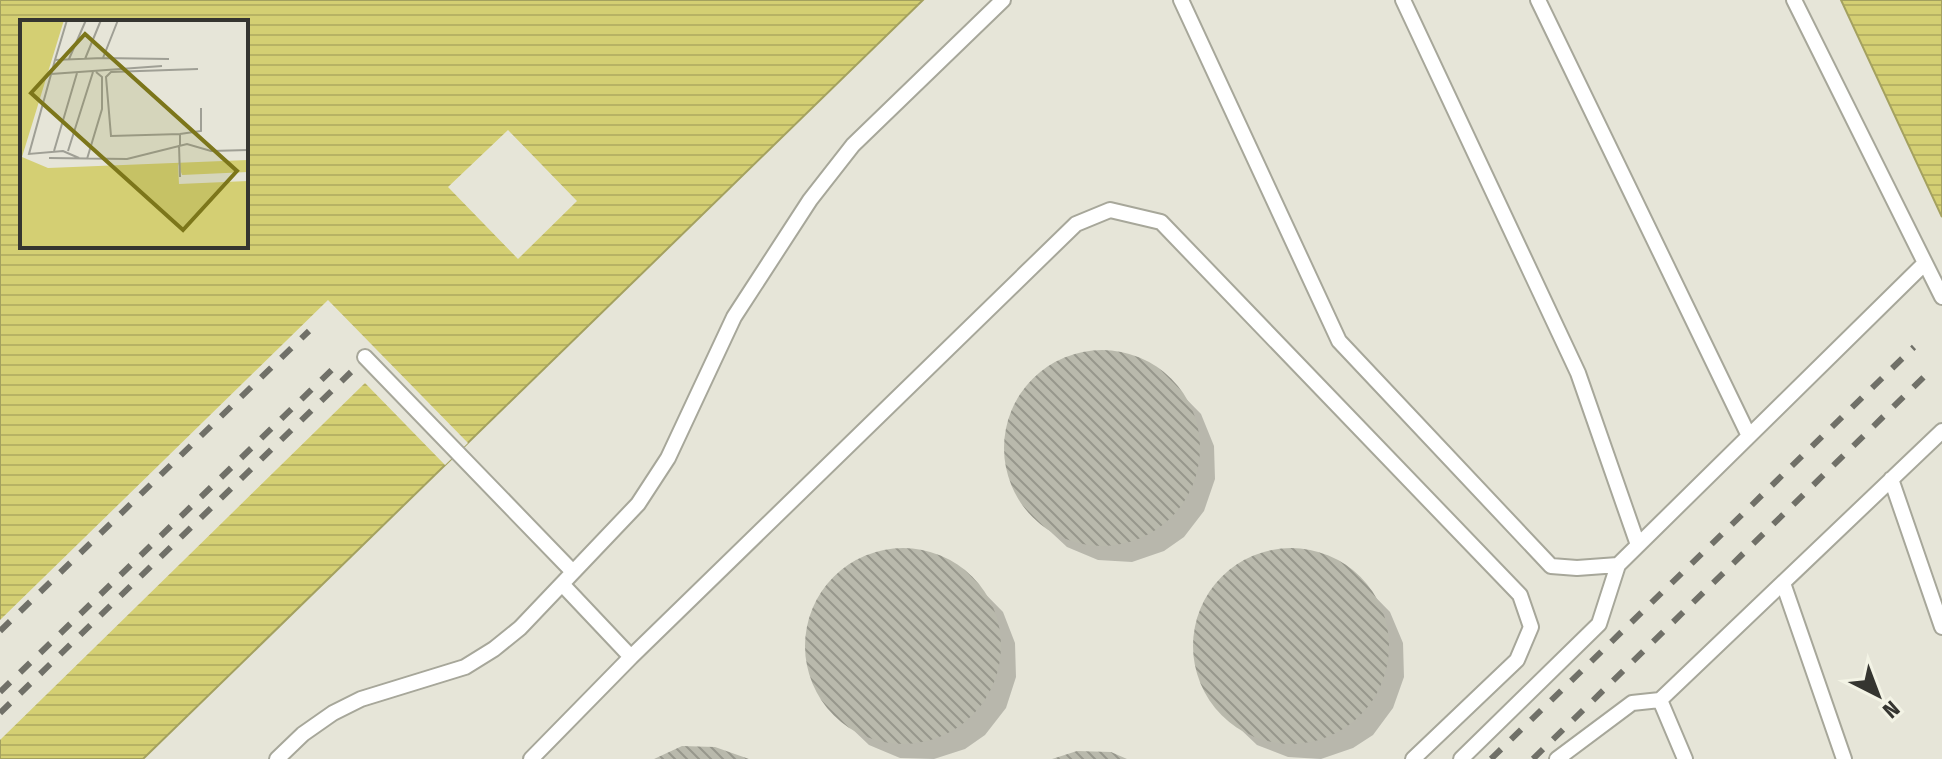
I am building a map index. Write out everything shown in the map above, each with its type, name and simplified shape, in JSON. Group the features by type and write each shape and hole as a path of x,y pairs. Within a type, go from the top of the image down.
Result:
{"lane":[{"path":"277,759 303,734 333,713 361,699 465,667 520,628 638,504 668,458 734,317 810,200 853,145 1003,0"},
{"path":"1181,0 1339,341 1551,566 1618,565"},
{"path":"1403,0 1578,373 1638,545"},
{"path":"1538,0 1749,436"},
{"path":"1794,0 1942,297"},
{"path":"531,759 631,657 1076,224 1110,210 1161,222 1520,595 1531,627 1517,660 1413,759"},
{"path":"1461,759 1599,624 1618,565 1925,263"},
{"path":"365,357 573,572"},
{"path":"1557,759 1632,703 1660,700 1942,431"},
{"path":"1891,479 1942,627"},
{"path":"1783,583 1844,759"},
{"path":"562,584 631,657"},
{"path":"1660,700 1685,759"}],"shaded area":[{"path":"0,0 923,0 143,759 0,759"},
{"path":"1841,0 1942,0 1942,217"}],"pier":[{"path":"508,130 577,201 518,259 448,187"},
{"path":"328,300 468,443 445,465 365,383 0,740 0,620"}],"building":[{"path":"1102,350 1139,358 1171,379 1192,411 1200,448 1192,485 1171,517 1139,538 1102,546 1065,538 1033,517 1012,485 1004,448 1012,411 1033,379 1065,358"},
{"path":"903,548 940,556 972,577 993,609 1001,646 993,683 972,715 940,736 903,744 866,736 834,715 813,683 805,646 813,609 834,577 866,556"},
{"path":"1291,548 1328,556 1360,577 1381,609 1389,646 1381,683 1360,715 1328,736 1291,744 1254,736 1222,715 1201,683 1193,646 1201,609 1222,577 1254,556"},
{"path":"682,746 715,747 749,759 654,759"},
{"path":"1077,751 1111,752 1127,759 1052,759"}],"railway":[{"path":"0,631 309,331"},
{"path":"1491,759 1914,347"},
{"path":"0,692 341,361"},
{"path":"1533,759 1932,369"},
{"path":"0,713 351,372"}]}
